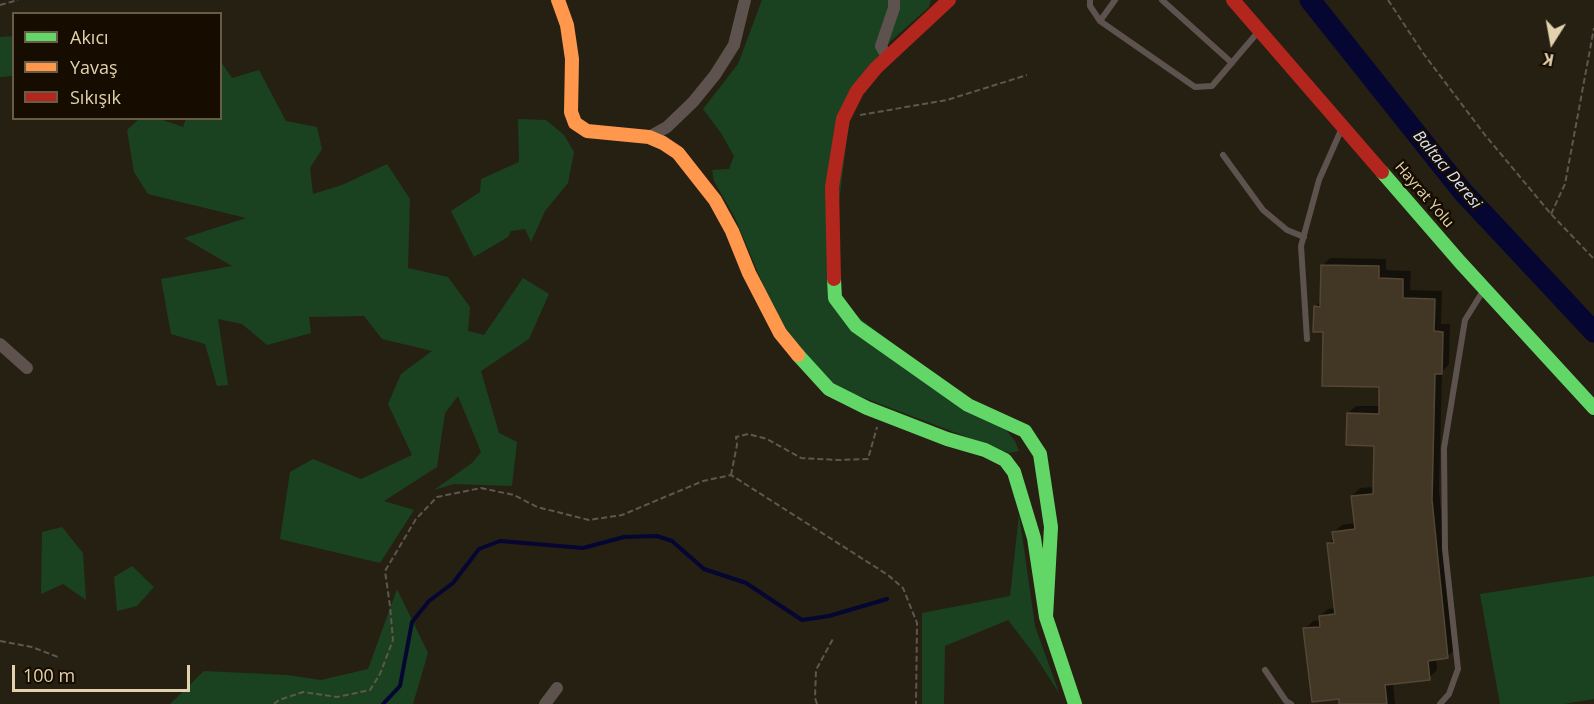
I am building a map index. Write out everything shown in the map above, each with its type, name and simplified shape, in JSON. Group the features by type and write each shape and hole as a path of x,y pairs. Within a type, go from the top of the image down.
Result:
{"street":[{"path":"558,0 567,25 572,59 571,112 575,123 587,131 649,137 663,142 678,153 715,200 780,333 829,389 881,413 947,439 985,450 1005,460 1014,472 1034,538 1047,617 1075,704"},
{"path":"649,137 667,127 693,102 715,75 734,45 745,0"},
{"path":"887,57 880,46 894,8 894,0"},
{"path":"949,0 887,57 857,91 843,119 832,188 835,298 856,326 916,369 968,405 1025,431 1040,454 1051,527 1047,617"},
{"name":"Hayrat Yolu","path":"1233,0 1484,288 1594,408"},
{"path":"0,344 27,368"},
{"path":"545,704 557,688"}],"lane":[{"path":"1090,0 1090,6 1100,21 1195,87 1212,86 1259,31"},
{"path":"1100,21 1115,0"},
{"path":"1162,0 1232,63"},
{"path":"1307,339 1301,246 1319,180 1342,127"},
{"path":"1223,155 1263,210 1287,230 1304,237"},
{"path":"1440,704 1449,694 1458,669 1445,549 1444,448 1465,320 1484,288"},
{"path":"1264,670 1286,701 1291,704"}],"path":[{"path":"0,5 18,0"},
{"path":"1388,0 1423,53 1478,126 1551,214 1594,258"},
{"path":"1551,214 1565,184 1594,28"},
{"path":"843,119 947,100 1027,75"},
{"path":"731,475 737,445 736,437 748,434 767,439 801,458 868,459 881,413"},
{"path":"274,704 303,692 337,697 370,690 380,674 393,640 385,571 416,519 437,496 481,488 514,495 537,507 589,520 622,515 703,481 731,475 888,575 903,588 917,623 916,704"},
{"path":"817,704 815,698 816,670 834,637"},
{"path":"0,641 32,647 58,657"}],"green space":[{"path":"762,0 931,0 929,7 892,40 853,86 828,294 1006,430 1015,441 1019,451 1009,453 833,386 789,337 767,294 735,218 714,181 712,170 729,169 734,156 721,133 703,109 738,64"},
{"path":"12,36 12,76 0,77 0,37"},
{"path":"222,63 232,78 259,70 286,121 317,127 322,149 310,168 313,194 342,185 387,164 410,199 408,268 448,277 470,307 468,331 484,335 523,278 549,294 529,339 481,371 499,433 517,442 512,486 454,484 434,490 472,463 481,452 458,396 445,413 437,467 384,501 414,510 380,563 280,539 290,472 313,459 361,479 412,455 388,404 401,374 432,351 382,339 364,316 309,317 311,333 267,345 242,324 218,319 228,385 217,386 205,344 171,334 161,279 232,266 184,238 246,218 148,194 134,172 127,130 138,120 163,120 183,127 186,120 222,120"},
{"path":"518,119 546,120 564,135 574,152 568,183 545,211 531,242 525,229 511,231 508,237 474,257 451,211 480,192 481,179 519,162"},
{"path":"1019,514 1035,626 1059,693 1034,654 1008,620 945,646 944,704 922,704 922,613 1010,596"},
{"path":"62,527 83,553 86,600 63,584 41,594 42,532"},
{"path":"132,566 154,587 137,606 117,611 114,577"},
{"path":"1594,576 1594,699 1564,704 1500,704 1480,594"},
{"path":"397,589 428,653 413,704 170,704 204,671 287,675 321,680 368,669"}],"building":[{"path":"1321,265 1379,266 1379,278 1403,279 1403,298 1435,299 1434,331 1443,332 1442,374 1435,374 1432,500 1448,658 1428,661 1430,680 1385,685 1387,704 1339,704 1339,699 1312,702 1303,628 1320,627 1319,616 1335,614 1327,543 1334,543 1332,532 1355,529 1351,496 1373,494 1374,446 1346,445 1347,413 1379,414 1379,387 1322,386 1323,332 1313,332 1314,306 1320,307"}],"waterway":[{"name":"Baltacı Deresi","path":"1310,0 1463,192 1594,332"},
{"path":"383,704 400,686 412,622 429,601 453,583 479,549 500,541 583,548 624,537 657,536 672,541 704,569 746,583 802,620 829,616 887,599"}],"traffic: fast":[{"path":"1382,172 1460,262 1594,408"},
{"path":"834,279 835,298 856,326 968,405 1025,431 1040,454 1051,527 1046,617 1075,704"},
{"path":"798,355 829,389 867,408 947,439 985,450 1005,460 1014,472 1034,538 1046,617"}],"traffic: slow":[{"path":"558,0 567,25 572,59 571,112 575,123 587,131 649,137 678,153 715,200 780,333 798,355"}],"traffic: jam":[{"path":"834,279 832,187 843,119 857,91 876,68 949,0"},
{"path":"1233,0 1382,172"}]}
